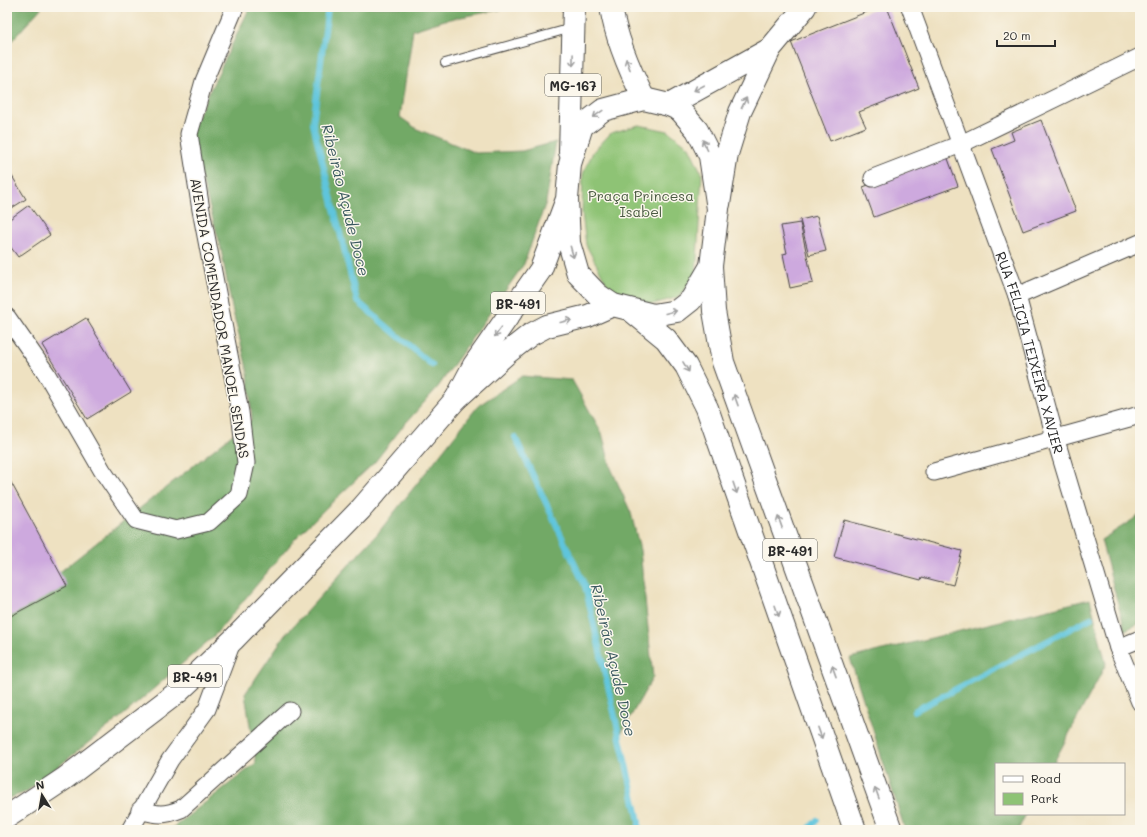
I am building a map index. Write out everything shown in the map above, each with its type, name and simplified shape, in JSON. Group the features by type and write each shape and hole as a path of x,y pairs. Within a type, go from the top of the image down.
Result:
{"main road":[{"path":"611,7 613,20 628,63 644,100"},
{"path":"718,209 727,154 740,112 770,49 807,9"},
{"name":"MG-167","path":"570,164 582,126 603,110 644,100 669,105 680,110 697,130 710,156 718,209 711,266 692,300 676,311 653,316 622,307 598,295 578,274 569,242 567,199 570,164 573,17"},
{"path":"669,105 770,49"},
{"name":"BR-491","path":"456,399 474,365 541,269 567,199"},
{"name":"BR-491","path":"711,266 714,312 723,362 891,830"},
{"name":"BR-491","path":"7,816 64,779 178,692 233,640 361,509 456,399 530,335 547,326 622,307 666,339 686,366 707,408 855,830"}],"street":[{"name":"AVENIDA COMENDADOR MANOEL SENDAS","path":"7,317 46,373 102,470 136,520 176,530 209,522 239,495 246,463 240,412 201,210 189,134 204,81 235,7"},
{"name":"RUA FELICIA TEIXEIRA XAVIER","path":"910,7 1017,296 1055,437 1118,648 1140,702"},
{"path":"873,178 961,144 1140,57"},
{"path":"1017,296 1140,243"},
{"path":"934,472 1055,437 1140,415"},
{"path":"1118,648 1140,639"},
{"path":"130,830 140,810 170,760 207,709 233,640"},
{"path":"140,810 159,815 167,814 181,808 290,711"}],"lane":[{"path":"446,63 573,17"}],"green space":[{"path":"7,7 42,7 7,46"},
{"path":"250,7 515,7 445,20 413,30 400,117 417,129 476,153 522,151 556,142 546,202 524,264 438,387 404,425 374,463 295,539 214,636 127,712 26,792 7,799 7,614 252,419 248,372 232,308 220,244 189,134"},
{"name":"Praça Princesa Isabel","path":"639,125 668,131 689,147 702,174 696,275 679,297 653,304 625,301 607,284 586,245 582,213 583,174 593,152 611,133"},
{"path":"522,376 572,380 602,433 611,468 631,513 640,550 653,677 619,737 639,830 170,830 256,763 245,694 285,635 378,533 478,406"},
{"path":"1140,515 1140,623 1125,630 1101,540"},
{"path":"1090,599 1106,664 1054,763 995,763 995,815 1026,815 1018,830 905,830 850,658"}],"building":[{"path":"879,7 887,7 919,88 859,112 866,127 830,141 791,42"},
{"path":"1041,120 1076,211 1023,231 992,149 1014,140 1011,132"},
{"path":"947,156 958,186 874,217 863,187"},
{"path":"7,168 26,199 7,211"},
{"path":"29,205 50,235 18,257 7,242 7,221"},
{"path":"817,216 826,251 809,255 800,220"},
{"path":"800,223 813,283 790,288 783,254 787,253 781,226"},
{"path":"86,318 131,392 87,419 42,345"},
{"path":"7,475 67,586 7,618"},
{"path":"844,520 962,551 953,585 922,577 921,580 834,557"}],"waterway":[{"name":"Ribeirão Açude Doce","path":"328,7 313,124 357,301 432,365"},
{"name":"Ribeirão Açude Doce","path":"515,437 585,586 639,821 639,830"},
{"path":"914,711 1091,618"},
{"path":"808,830 817,820"}]}
